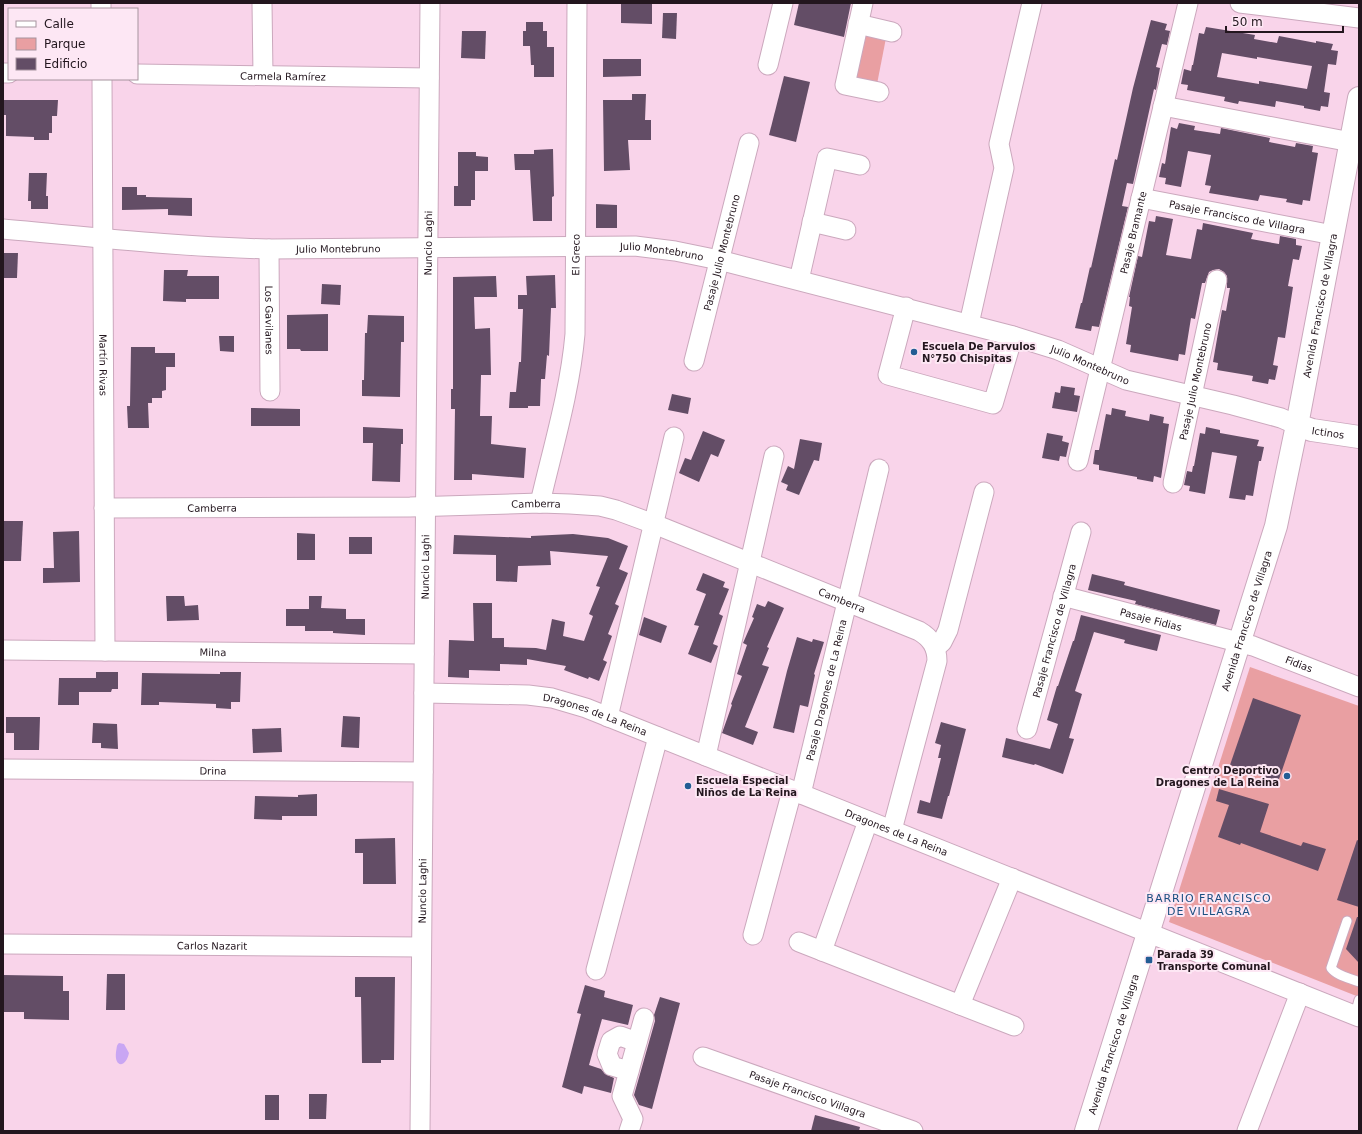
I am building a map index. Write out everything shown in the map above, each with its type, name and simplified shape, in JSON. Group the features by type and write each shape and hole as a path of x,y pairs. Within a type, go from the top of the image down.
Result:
{"street":[{"path":"262,3 263,75"},
{"name":"Nuncio Laghi","path":"420,1131 430,3"},
{"name":"El Greco","path":"540,503 567,388 572,361 574,334 577,3"},
{"path":"768,65 783,3"},
{"path":"863,3 845,85 879,92"},
{"path":"969,324 1004,168 999,144 1032,3"},
{"name":"Pasaje Bramante","path":"1078,461 1188,3"},
{"path":"1240,3 1359,18"},
{"path":"858,24 892,32"},
{"name":"Carmela Ramírez","path":"138,74 429,78"},
{"name":"Martín Rivas","path":"102,80 105,651"},
{"name":"Avenida Francisco de Villagra","path":"1086,1131 1276,526 1297,425 1359,98"},
{"path":"1163,106 1351,142"},
{"name":"Pasaje Julio Montebruno","path":"694,361 749,143"},
{"path":"799,280 827,158 860,165"},
{"name":"Pasaje Francisco de Villagra","path":"1141,198 1333,235"},
{"path":"812,222 846,230"},
{"name":"Julio Montebruno","path":"3,229 200,247 269,250 575,247 652,248 675,251 719,260 799,280 1013,336 1058,350 1126,380 1281,418 1297,425"},
{"name":"Los Gavilanes","path":"269,250 270,391"},
{"name":"Pasaje Julio Montebruno","path":"1173,483 1217,280"},
{"path":"906,307 888,374 993,404 1013,336"},
{"name":"Ictinos","path":"1297,425 1312,430 1359,437"},
{"path":"608,717 674,437"},
{"path":"706,756 774,456"},
{"name":"Pasaje Dragones de La Reina","path":"753,935 797,792 847,603 880,469"},
{"path":"892,830 936,661 935,648 942,642 948,630 984,492"},
{"name":"Camberra","path":"104,508 425,506 540,503 585,504 600,506 616,510 654,524 919,631 929,638 935,648"},
{"name":"Pasaje Francisco de Villagra","path":"1027,729 1080,532"},
{"name":"Pasaje Fidias","path":"1063,596 1239,643"},
{"name":"Fidias","path":"1239,643 1253,646 1359,687"},
{"name":"Milna","path":"3,650 424,654"},
{"name":"Dragones de La Reina","path":"424,693 528,695 569,703 608,717 1300,993 1358,1010"},
{"path":"596,970 658,737"},
{"name":"Drina","path":"3,769 423,772"},
{"path":"822,951 868,821"},
{"path":"960,1005 1012,878"},
{"path":"800,942 1014,1026"},
{"name":"Carlos Nazarit","path":"3,944 421,946"},
{"path":"1247,1131 1300,993"},
{"path":"629,1131 633,1119 622,1096 644,1018"},
{"path":"629,1071 612,1066 607,1054 611,1041 620,1036 637,1042"},
{"name":"Pasaje Francisco Villagra","path":"703,1057 913,1131"}],"lane":[{"path":"1347,921 1331,968 1338,974 1359,982"}],"green space":[{"path":"861,32 886,38 877,84 851,79"},
{"name":"Centro Deportivo Dragones de La Reina","path":"1250,667 1359,706 1359,997 1169,922"}],"shaded area":[{"path":"119,1043 124,1044 129,1053 125,1061 121,1064 118,1063 116,1057 117,1045"}],"building":[{"path":"621,3 652,3 652,24 621,23"},
{"path":"799,3 851,3 844,37 794,25"},
{"path":"663,13 677,13 676,39 662,38"},
{"path":"1151,20 1167,24 1165,30 1170,31 1167,45 1162,44 1156,67 1160,68 1156,90 1154,89 1133,184 1127,183 1122,206 1128,207 1099,327 1092,326 1091,331 1075,328 1090,267 1091,268 1115,159 1117,160 1133,88"},
{"path":"526,22 543,22 543,31 547,31 547,47 554,47 554,77 534,77 534,65 531,65 530,46 523,46 523,31 526,31"},
{"path":"1206,27 1255,35 1254,39 1277,43 1279,36 1316,43 1316,41 1333,44 1331,50 1338,51 1336,65 1328,64 1324,92 1330,93 1328,107 1321,106 1320,111 1304,108 1304,106 1276,101 1275,107 1239,101 1238,104 1224,101 1225,97 1187,90 1188,85 1181,84 1184,69 1191,71 1199,33 1204,34","holes":["1222,53 1257,59 1257,57 1312,66 1307,89 1259,81 1259,84 1217,77"]},
{"path":"462,31 486,31 485,59 461,58"},
{"path":"603,59 641,59 641,76 603,77"},
{"path":"784,76 810,82 796,142 769,135"},
{"path":"632,94 646,94 645,120 651,120 651,140 628,140 630,170 604,171 603,100 632,100"},
{"path":"3,100 58,100 57,116 52,116 52,133 49,133 49,140 34,140 34,137 6,136 6,115 3,115"},
{"path":"1179,123 1195,126 1194,130 1220,134 1221,128 1270,138 1269,142 1295,147 1296,143 1313,146 1312,152 1318,153 1310,201 1303,200 1302,205 1286,202 1287,199 1260,195 1258,201 1209,193 1211,186 1205,185 1211,155 1188,151 1181,187 1165,184 1166,178 1159,177 1162,163 1165,164 1171,127 1177,129"},
{"path":"553,149 554,196 552,197 552,221 533,221 530,170 515,170 514,154 534,154 534,150"},
{"path":"458,152 476,152 476,156 488,157 488,171 475,171 475,200 471,200 471,206 454,206 454,186 458,186"},
{"path":"29,173 47,173 46,196 48,196 48,209 31,209 31,201 28,201"},
{"path":"122,187 137,187 137,195 146,195 146,197 192,198 192,216 168,215 168,209 122,210"},
{"path":"596,204 617,205 617,228 596,228"},
{"path":"1156,216 1173,219 1166,255 1191,259 1197,229 1202,230 1203,223 1253,233 1251,239 1279,244 1280,236 1296,239 1296,245 1302,246 1299,260 1293,259 1288,286 1293,287 1285,338 1278,337 1273,365 1278,366 1275,380 1269,379 1268,384 1252,381 1253,376 1217,370 1218,363 1213,362 1222,310 1226,311 1230,288 1227,288 1227,276 1219,269 1209,272 1205,283 1202,283 1195,319 1191,318 1185,355 1179,354 1178,361 1130,352 1131,345 1126,344 1132,307 1129,306 1129,297 1138,256 1142,257 1149,221 1155,222"},
{"path":"3,253 18,253 17,278 3,278"},
{"path":"164,270 188,270 187,276 219,276 219,299 186,299 186,302 163,301"},
{"path":"555,275 556,308 551,308 549,356 547,355 545,379 541,379 540,406 528,406 528,408 509,408 510,392 516,392 519,362 521,362 523,309 518,309 518,295 527,295 526,276"},
{"path":"496,276 497,297 474,297 475,329 490,328 491,375 481,375 480,416 492,416 491,444 526,448 524,478 472,474 472,480 454,480 455,409 451,409 451,389 453,389 453,277"},
{"path":"322,284 341,285 340,305 321,304"},
{"path":"328,314 328,351 301,351 300,349 287,349 287,315"},
{"path":"368,315 404,316 404,342 401,342 400,397 362,396 362,380 364,380 365,333 367,333"},
{"path":"219,336 234,336 234,352 220,351"},
{"path":"131,347 155,347 155,353 175,353 175,367 166,367 166,390 162,391 162,398 152,398 152,403 148,403 149,428 128,428 127,406 130,406"},
{"path":"1061,386 1075,388 1074,395 1080,396 1077,412 1052,408 1055,392 1060,393"},
{"path":"672,394 691,398 688,414 668,410"},
{"path":"251,408 300,409 300,426 251,426"},
{"path":"1112,408 1126,411 1125,416 1149,421 1150,414 1164,417 1163,423 1169,424 1161,478 1154,476 1153,482 1137,479 1137,477 1099,470 1099,465 1093,464 1095,450 1099,450 1106,414 1111,415"},
{"path":"363,427 403,429 400,482 372,481 373,443 363,443"},
{"path":"1206,427 1220,430 1220,433 1259,440 1257,446 1264,447 1261,461 1259,461 1253,496 1246,495 1245,500 1229,498 1237,456 1212,452 1205,494 1189,491 1190,486 1184,485 1187,471 1192,472 1194,466 1200,433 1205,434"},
{"path":"703,431 725,440 718,457 711,454 699,482 679,473 685,458 691,460"},
{"path":"1047,433 1063,436 1062,441 1069,443 1066,457 1060,456 1059,461 1042,458"},
{"path":"800,439 822,443 819,461 814,460 799,495 786,490 788,485 781,482 788,466 794,469"},
{"path":"3,521 23,521 21,561 3,561"},
{"path":"79,531 80,582 43,583 43,568 54,568 53,532"},
{"path":"297,533 315,534 315,560 297,560"},
{"path":"573,534 608,538 628,546 619,569 628,573 615,604 619,606 608,634 612,636 603,660 607,662 599,681 589,677 588,679 564,670 566,666 527,659 527,665 500,664 500,671 469,670 469,678 448,677 449,640 474,641 473,603 492,603 492,638 504,638 504,647 536,648 546,650 552,619 565,622 563,636 584,641 593,616 589,614 600,587 596,586 608,556 550,551 551,565 518,566 517,582 496,581 496,555 453,554 454,535 531,538 531,536"},
{"path":"349,537 372,537 372,554 349,554"},
{"path":"703,573 725,582 723,587 729,589 719,614 723,616 713,644 718,646 711,663 688,654 699,626 694,625 706,594 696,590"},
{"path":"1092,574 1125,582 1124,585 1220,610 1216,625 1135,604 1136,601 1088,590"},
{"path":"166,596 184,596 185,606 198,605 199,620 167,621"},
{"path":"309,596 322,596 321,608 346,609 346,619 365,619 365,635 333,633 333,631 305,631 305,626 286,626 286,609 309,609"},
{"path":"768,601 784,608 767,647 769,648 762,665 769,667 745,727 758,732 753,745 722,733 742,676 737,674 747,645 743,643 754,618 752,617 757,604 765,607"},
{"path":"1081,615 1161,635 1157,651 1124,643 1125,640 1094,632 1075,691 1082,694 1069,738 1074,739 1063,774 1035,764 1002,757 1006,738 1050,749 1058,724 1047,720 1057,686 1074,641"},
{"path":"644,617 667,626 661,643 639,635"},
{"path":"797,637 812,642 813,639 824,642 814,674 808,707 800,705 794,733 773,728"},
{"path":"96,672 118,672 118,689 112,689 111,692 79,692 79,705 58,705 59,678 96,678"},
{"path":"220,672 241,672 240,702 231,702 231,709 216,708 216,704 159,702 159,705 141,705 142,673 220,674"},
{"path":"1253,698 1301,715 1278,782 1230,765"},
{"path":"343,716 360,717 359,748 341,747"},
{"path":"6,717 40,717 39,750 14,750 14,733 6,733"},
{"path":"941,722 966,729 942,819 917,813 920,800 930,803 941,758 938,758 941,745 935,743"},
{"path":"93,723 117,724 118,749 101,748 101,743 92,743"},
{"path":"281,728 282,752 253,753 252,729"},
{"path":"1219,789 1269,804 1260,832 1301,846 1303,842 1326,849 1318,871 1241,843 1240,845 1218,837 1229,805 1216,801"},
{"path":"317,794 317,816 282,816 282,820 254,819 255,796 298,797 298,795"},
{"path":"395,838 396,884 363,884 363,853 355,853 355,839"},
{"path":"1357,840 1359,841 1359,907 1337,900"},
{"path":"1357,917 1359,917 1359,963 1346,949"},
{"path":"107,974 125,974 125,1010 106,1010"},
{"path":"3,975 63,976 63,991 69,991 69,1020 24,1019 24,1012 3,1012"},
{"path":"355,977 395,977 394,1060 381,1060 381,1063 362,1063 361,997 355,997"},
{"path":"585,985 605,991 604,997 633,1005 628,1025 602,1019 589,1065 601,1069 605,1074 614,1078 611,1093 584,1086 582,1094 562,1087 581,1014 577,1013"},
{"path":"660,997 680,1003 652,1109 639,1105 634,1095 655,1021 654,1015"},
{"path":"309,1094 327,1094 326,1119 309,1119"},
{"path":"265,1095 279,1095 279,1120 265,1120"},
{"path":"815,1115 860,1127 859,1131 811,1131"}],"place":[{"name":"Escuela De Parvulos N°750 Chispitas","path":"914,352"},
{"name":"Centro Deportivo Dragones de La Reina","path":"1287,776"},
{"name":"Escuela Especial Niños de La Reina","path":"688,786"},
{"name":"Parada 39 Transporte Comunal","path":"1149,960"}],"district":[{"name":"BARRIO FRANCISCO DE VILLAGRA","path":"1209,904"}]}
